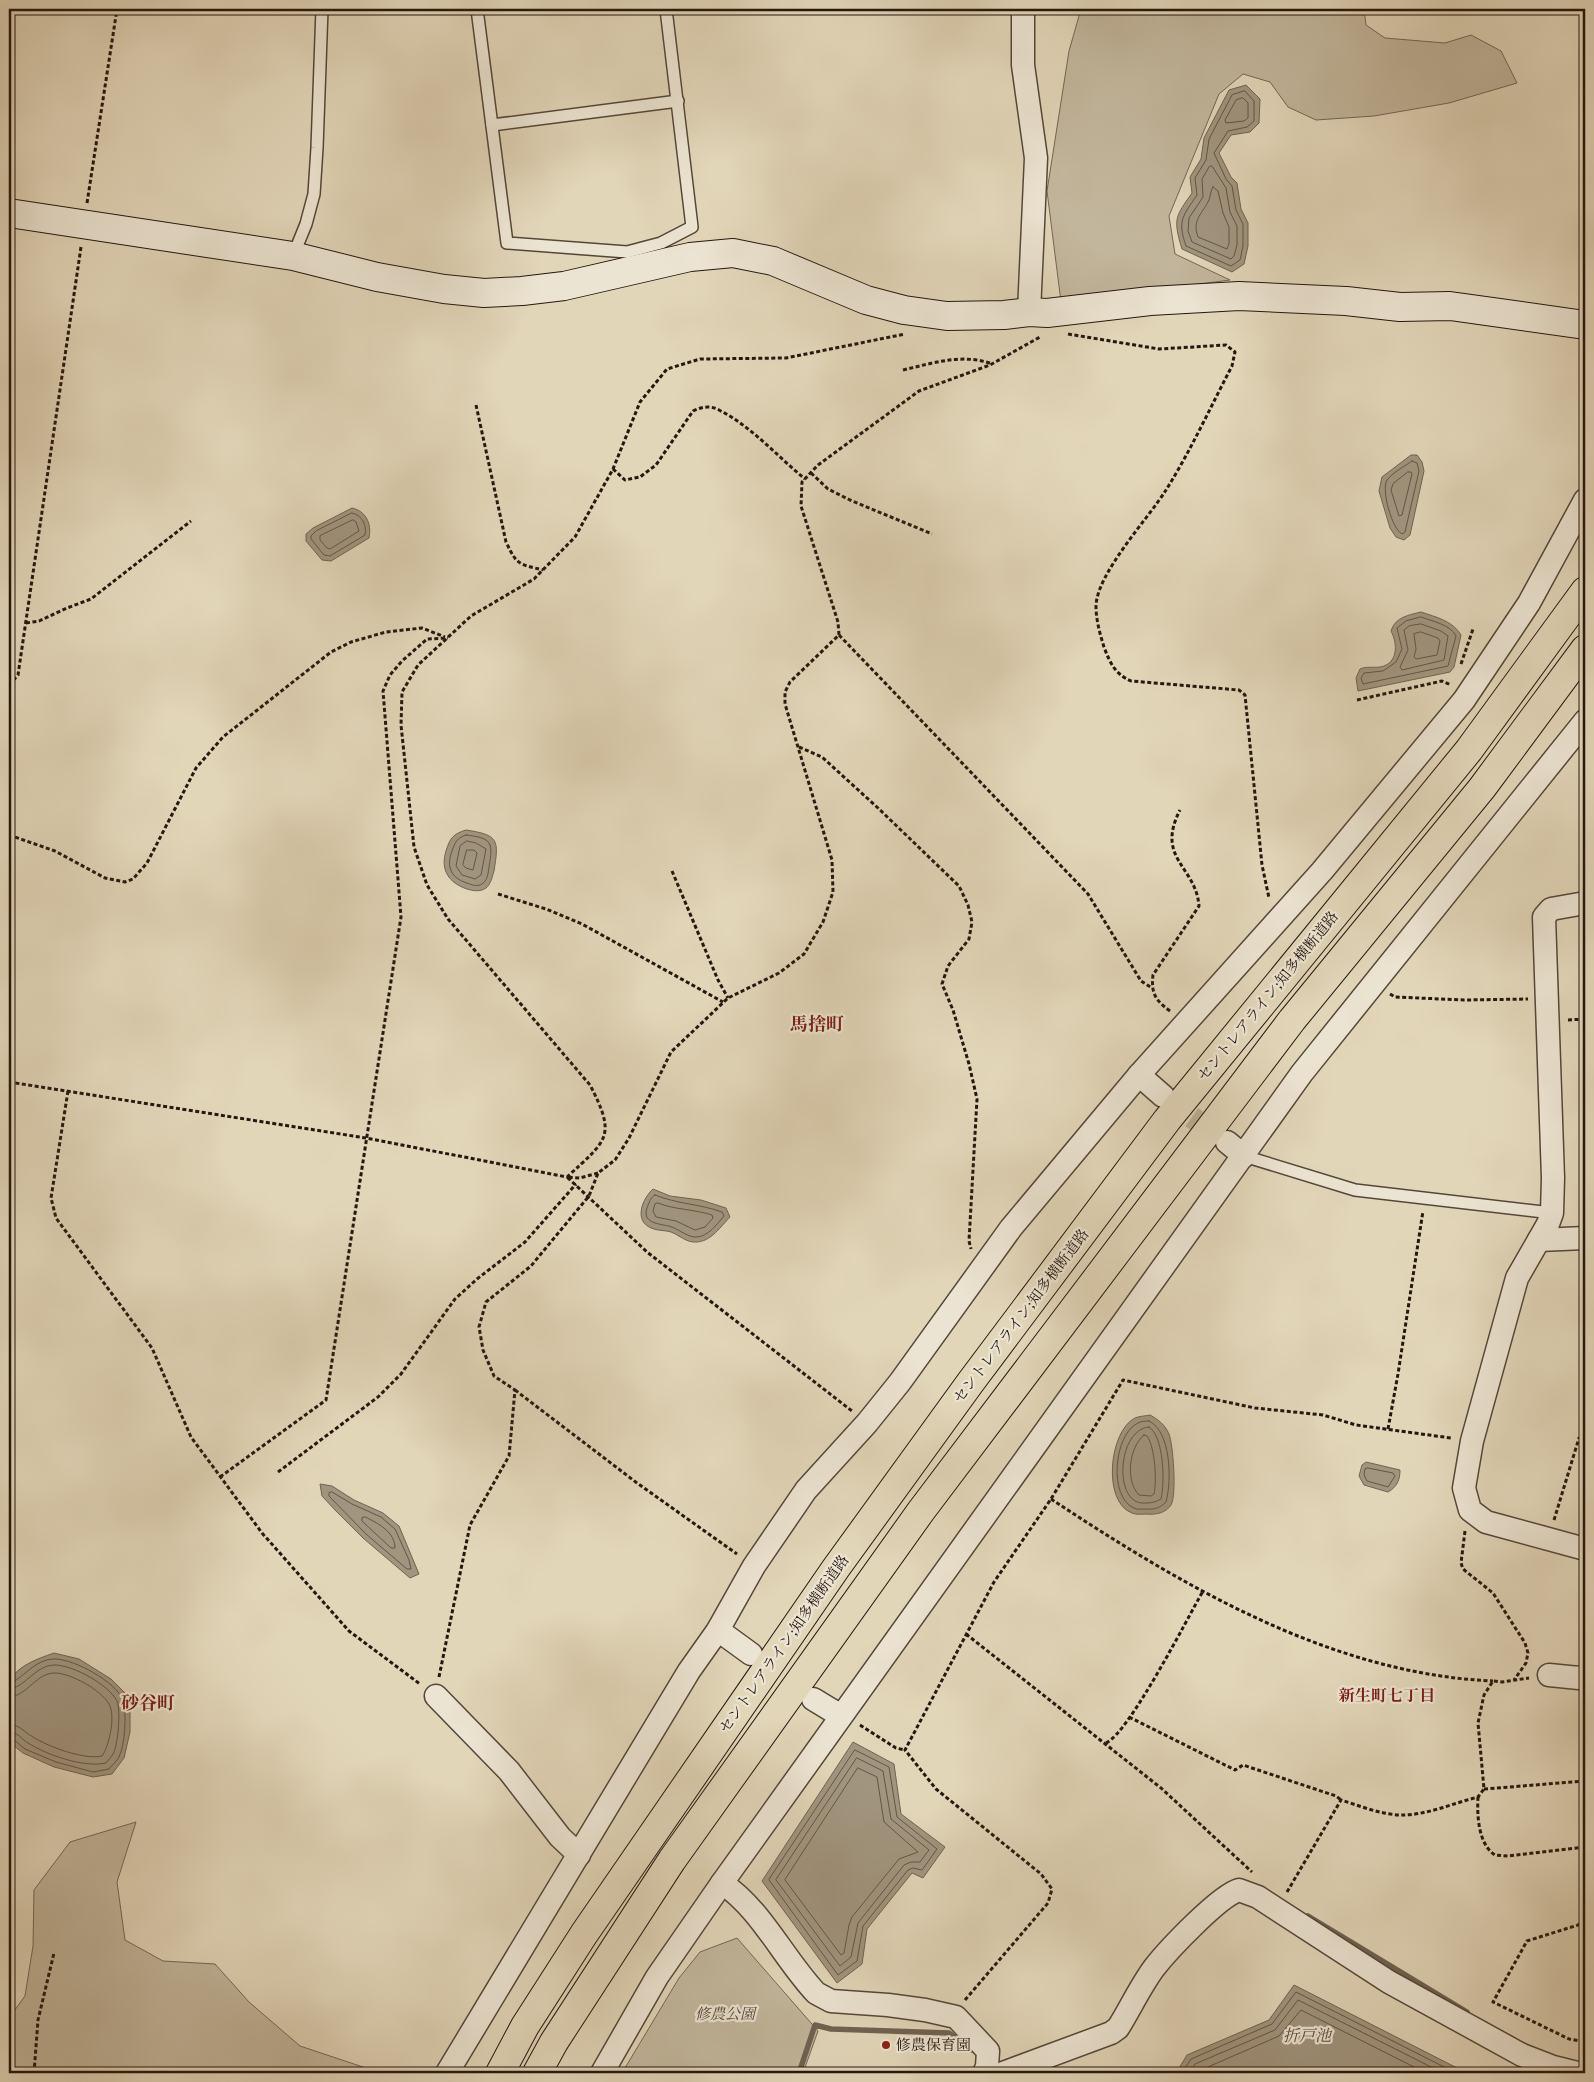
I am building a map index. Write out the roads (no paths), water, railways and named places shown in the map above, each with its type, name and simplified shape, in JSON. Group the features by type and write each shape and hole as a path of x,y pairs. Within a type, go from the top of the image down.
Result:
{"highway":[{"name":"セントレアライン;知多横断道路","path":"500,2073 525,2026 562,1966 831,1576 970,1383 1167,1120 1469,750 1585,591"},
{"path":"537,2073 554,2042 672,1860 921,1511 1292,1020 1482,788 1585,649"},
{"path":"482,2073 534,1978 562,1966"},
{"path":"550,2073 555,2064 554,2042"}],"street":[{"path":"1023,9 1023,65 1036,158 1040,316"},
{"path":"9,213 293,256 377,277 444,289 484,292 522,291 564,286 690,257 733,253 773,261 866,300 904,310 947,316 1040,316 1150,301 1239,296 1346,301 1400,307 1450,306 1585,325"},
{"path":"447,2073 690,1671 718,1630 754,1566 806,1490 867,1423 900,1382 1011,1228 1139,1075 1280,920 1457,692 1529,603 1585,500"},
{"path":"602,2073 657,1976 820,1748 1235,1149 1302,1073 1585,720"},
{"path":"1585,903 1551,908 1544,917 1553,1178 1552,1214 1518,1278 1472,1441 1464,1488 1470,1510 1486,1522 1585,1549"},
{"path":"1139,1075 1163,1096"},
{"path":"1539,1240 1585,1238"},
{"path":"718,1630 751,1654"},
{"path":"1549,1675 1579,1678 1585,1676"},
{"path":"436,1696 509,1771 560,1837 579,1854"},
{"path":"813,1699 841,1716"},
{"path":"722,1883 734,1891 753,1912 816,1993 831,2001 888,2005 926,2010 956,2017 988,2050 987,2067 984,2073"},
{"path":"1003,2073 1111,2034 1118,2028 1154,1968 1224,1898 1239,1890 1258,1897 1389,1982 1522,2055 1553,2067 1577,2073"}],"lane":[{"path":"293,256 306,224 314,194 322,9"},
{"path":"477,9 507,243 627,252 662,243 692,228 666,9"},
{"path":"492,125 678,101"},
{"path":"1235,1149 1354,1190 1552,1214"}],"water":[{"path":"1246,85 1260,99 1259,123 1250,132 1231,135 1219,153 1231,177 1237,183 1241,209 1248,223 1248,246 1244,264 1232,272 1182,249 1177,231 1177,219 1192,193 1190,177 1201,159 1204,138 1229,90"},
{"path":"1411,455 1417,455 1422,462 1424,471 1410,535 1404,540 1396,537 1390,528 1379,491 1382,477"},
{"path":"352,508 361,512 367,519 370,528 369,538 331,561 322,560 306,541 306,534 313,528"},
{"path":"1421,612 1449,623 1461,635 1454,667 1450,672 1358,691 1356,678 1360,669 1386,665 1393,658 1395,642 1391,631 1393,626 1403,617"},
{"path":"466,830 491,837 496,846 496,861 492,878 488,886 481,890 472,890 455,883 445,870 444,858 449,843 455,835"},
{"path":"653,1189 670,1196 701,1200 726,1208 730,1217 711,1236 696,1242 689,1241 671,1232 653,1229 642,1220 641,1209"},
{"path":"1150,1415 1166,1428 1169,1434 1174,1470 1173,1499 1169,1508 1160,1513 1135,1514 1122,1506 1116,1495 1112,1466 1119,1437 1126,1425 1135,1418"},
{"path":"1366,1462 1400,1470 1399,1480 1396,1485 1388,1492 1364,1485 1359,1476 1362,1465"},
{"path":"320,1484 332,1486 354,1500 383,1513 399,1526 419,1574 410,1578 363,1538 322,1496"},
{"path":"54,1653 79,1659 111,1679 127,1695 130,1706 130,1732 124,1758 112,1774 93,1777 54,1767 23,1753 9,1742 9,1681 23,1667"},
{"path":"853,1742 894,1764 901,1814 945,1847 923,1878 912,1873 867,1929 862,1964 837,1983 762,1881"},
{"name":"折戸池","path":"1294,1985 1467,2073 1176,2073 1187,2055 1269,2020"}],"waterway":[{"path":"1308,1916 1467,2012"},
{"path":"799,2073 815,2025 831,2029 949,2033 971,2050"}],"tunnel":[{"path":"1165,1098 1222,1139"}],"place":[{"name":"修農保育園","path":"886,2045"}],"district":[{"name":"馬捨町","path":"817,1024"},
{"name":"新生町七丁目","path":"1387,1695"},
{"name":"砂谷町","path":"148,1703"}],"park label":[{"name":"修農公園","path":"725,2014"}]}
